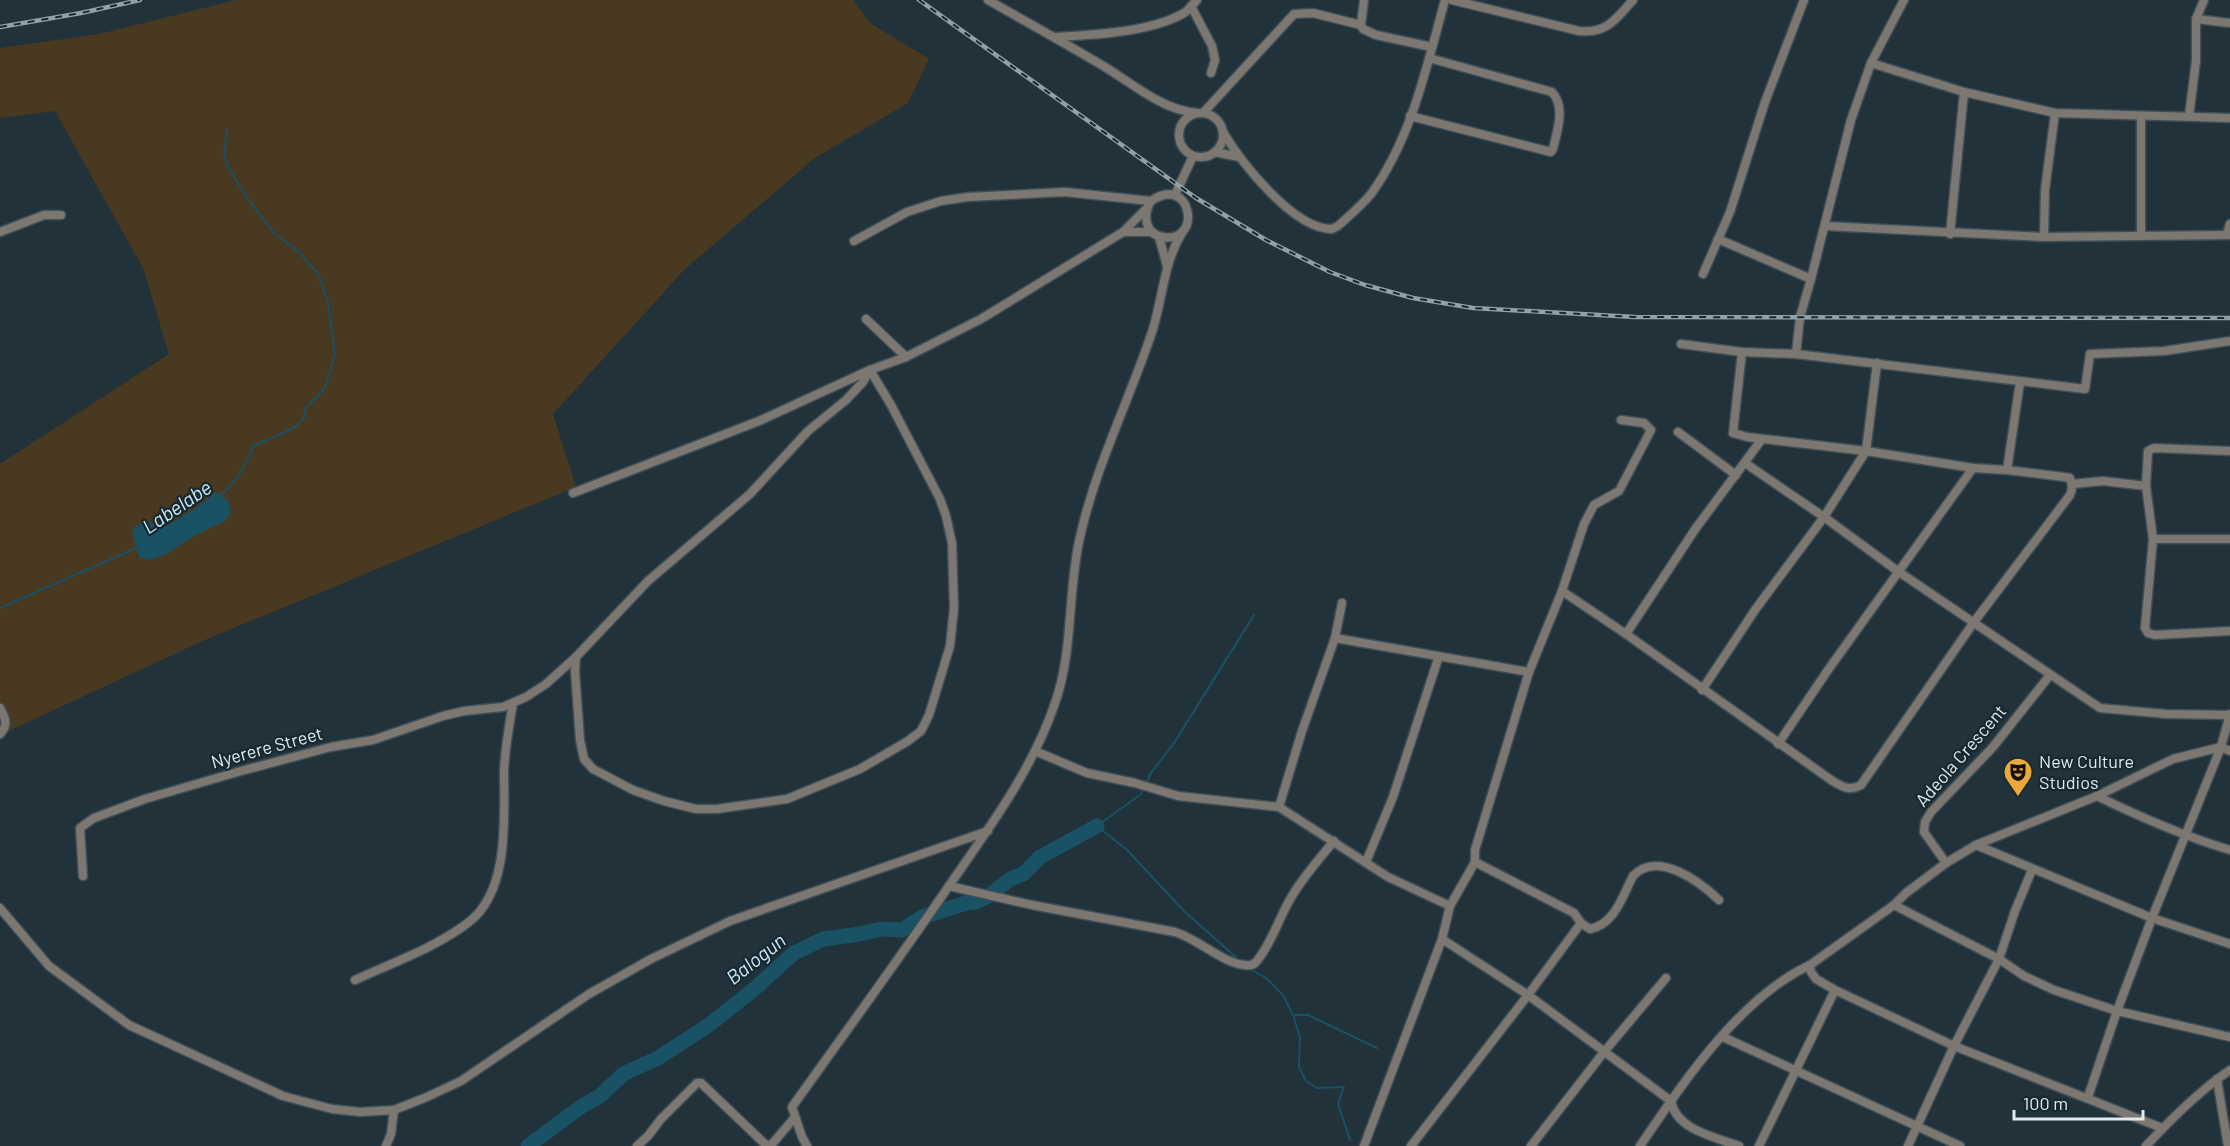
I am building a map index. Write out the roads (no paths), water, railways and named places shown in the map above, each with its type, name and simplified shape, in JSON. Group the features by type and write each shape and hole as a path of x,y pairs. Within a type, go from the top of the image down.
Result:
{"street":[{"path":"988,0 1169,107 1183,112 1214,117 1256,179 1302,218 1315,226 1332,230 1371,193 1401,139 1429,58 1445,0"},
{"path":"1361,25 1364,0"},
{"path":"1452,0 1592,33 1614,21 1632,0"},
{"path":"1703,274 1730,212 1765,102 1804,0"},
{"path":"1796,354 1800,317 1851,120 1871,63 1903,0"},
{"path":"2189,116 2196,61 2196,19 2204,0"},
{"path":"1054,38 1121,31 1159,23 1185,13 1194,3 1212,46 1215,60 1211,73"},
{"path":"1180,127 1187,118 1200,113 1294,14 1313,13 1361,25 1367,31 1376,34 1432,47"},
{"path":"2196,19 2230,23"},
{"path":"1410,116 1551,152 1553,149 1560,109 1556,96 1552,92 1429,58"},
{"path":"1871,63 1964,92 2055,113 2230,118"},
{"path":"1950,234 1964,92"},
{"path":"1169,107 1180,127 1181,144 1193,156 1205,157 1215,152 1222,143 1223,132"},
{"path":"2044,237 2045,190 2055,113"},
{"path":"2140,116 2141,235"},
{"path":"1215,152 1239,157"},
{"path":"1175,195 1193,156"},
{"path":"854,241 907,212 941,201 968,197 1065,192 1149,204"},
{"path":"573,493 759,421 870,370 906,357 981,319 1123,232 1158,196 1175,195 1187,207 1189,216 1167,266 1154,324 1140,369 1092,490 1079,539 1066,654 1055,705 1035,751 988,831 792,1107 801,1137 807,1146"},
{"path":"1149,204 1145,216 1147,225 1155,234 1167,266"},
{"path":"0,232 44,215 61,215"},
{"path":"1825,226 2044,237 2229,234 2230,224"},
{"path":"1123,232 1155,234 1167,238 1183,231"},
{"path":"1718,239 1811,279"},
{"path":"866,319 906,357"},
{"path":"1681,344 1742,352 1796,354 1877,363 2085,389 2090,354 2164,351 2230,341"},
{"path":"1562,591 1626,634 1778,744 1845,788 1856,788 1861,785 1974,622 2068,499 2073,489 2070,478 2064,477 1972,468 1733,433 1742,352"},
{"path":"1702,690 1755,610 1824,517 1866,451 1877,363"},
{"path":"576,657 574,671 580,740 585,759 593,769 633,790 696,809 717,809 787,799 860,769 921,731 929,715 950,646 954,608 952,543 940,499 870,370"},
{"path":"355,980 449,936 471,921 488,900 498,873 503,845 506,812 506,740 513,703 526,698 546,684 576,657 648,581 750,494 808,431 846,400 863,382 870,370"},
{"path":"2007,470 2020,382"},
{"path":"1364,1146 1442,939 1449,906 1475,862 1475,850 1529,672 1562,591 1584,524 1594,505 1619,491 1628,478 1651,430 1644,423 1621,420"},
{"path":"1678,432 1736,475"},
{"path":"1626,634 1696,528 1762,439"},
{"path":"2230,451 2161,448 2148,451 2146,486 2153,539 2145,628 2148,633 2156,635 2230,631"},
{"path":"1745,463 2089,702 2108,710 2230,714 2221,747 2152,918 2088,1097"},
{"path":"1778,744 1827,670 1972,468"},
{"path":"2072,484 2103,480 2146,486"},
{"path":"2153,539 2230,539"},
{"path":"1279,807 1302,731 1335,638 1342,603"},
{"path":"1335,638 1529,672"},
{"path":"1366,862 1393,797 1439,656"},
{"name":"Adeola Crescent","path":"1945,863 1924,832 1925,822 1994,747 2050,675"},
{"name":"Nyerere Street","path":"83,876 80,828 94,818 145,799 240,771 331,747 373,740 442,716 503,707 513,703"},
{"path":"0,708 6,721 4,730 0,734"},
{"path":"1640,1146 1671,1101 1735,1022 1792,973 1810,965 1894,905 1945,863 1976,845 2097,796 2173,759 2221,747 2230,752"},
{"path":"1035,751 1088,773 1140,784 1178,796 1279,807 1388,877 1449,906"},
{"path":"2097,796 2186,836 2230,850"},
{"path":"0,908 49,966 129,1025 284,1096 332,1109 360,1112 394,1110 461,1081 589,994 651,959 720,926 988,831"},
{"path":"949,886 1175,932 1188,936 1243,965 1255,963 1292,895 1309,870 1334,841"},
{"path":"1976,845 2152,918 2230,944"},
{"path":"1475,862 1574,914 1590,929 1609,920 1633,876 1638,870 1648,866 1664,866 1672,869 1719,900"},
{"path":"1908,1146 1954,1046 1999,959 2032,870"},
{"path":"1894,905 2054,990 2117,1011 2230,1037"},
{"path":"1411,1146 1581,923"},
{"path":"1442,939 1528,995 1671,1101 1677,1117 1694,1129 1739,1146"},
{"path":"1810,965 1811,972 1816,979 1835,990 1954,1046 2163,1128"},
{"path":"1530,1146 1666,978"},
{"path":"1759,1146 1835,990"},
{"path":"1723,1037 1960,1146"},
{"path":"2146,1146 2163,1128 2230,1070"},
{"path":"2217,1080 2228,1146"},
{"path":"637,1146 697,1083 701,1083 766,1145 770,1146 795,1117"},
{"path":"386,1146 391,1134 394,1110"}],"water":[{"path":"216,492 228,500 231,512 225,521 194,536 166,554 150,560 139,557 133,528 145,522 166,526 193,510"}],"waterway":[{"name":"Labelabe","path":"218,497 230,487 239,474 253,446 294,428 304,418 306,408 325,388 335,354 328,304 319,275 299,252 275,234 250,202 229,169 224,155 227,130"},
{"name":"Labelabe","path":"0,608 138,547"},
{"path":"1146,784 1254,615"},
{"path":"1143,789 1141,794 1097,826 1127,850 1184,911 1239,960"},
{"name":"Balogun","path":"528,1146 582,1106 600,1096 623,1074 658,1058 709,1025 794,953 823,939 881,929 902,930 922,917 976,902 990,895 1010,879 1023,874 1040,857 1097,826"},
{"path":"1248,968 1266,978 1283,995 1300,1037 1299,1067 1306,1081 1317,1088 1344,1087 1338,1104 1350,1140"},
{"path":"1295,1015 1308,1015 1377,1048"}],"railway":[{"path":"0,27 140,0"},
{"path":"919,0 1196,198 1266,240 1330,272 1365,285 1413,298 1473,308 1635,317 2230,318"}],"place":[{"name":"New Culture Studios","path":"2018,798"}]}
